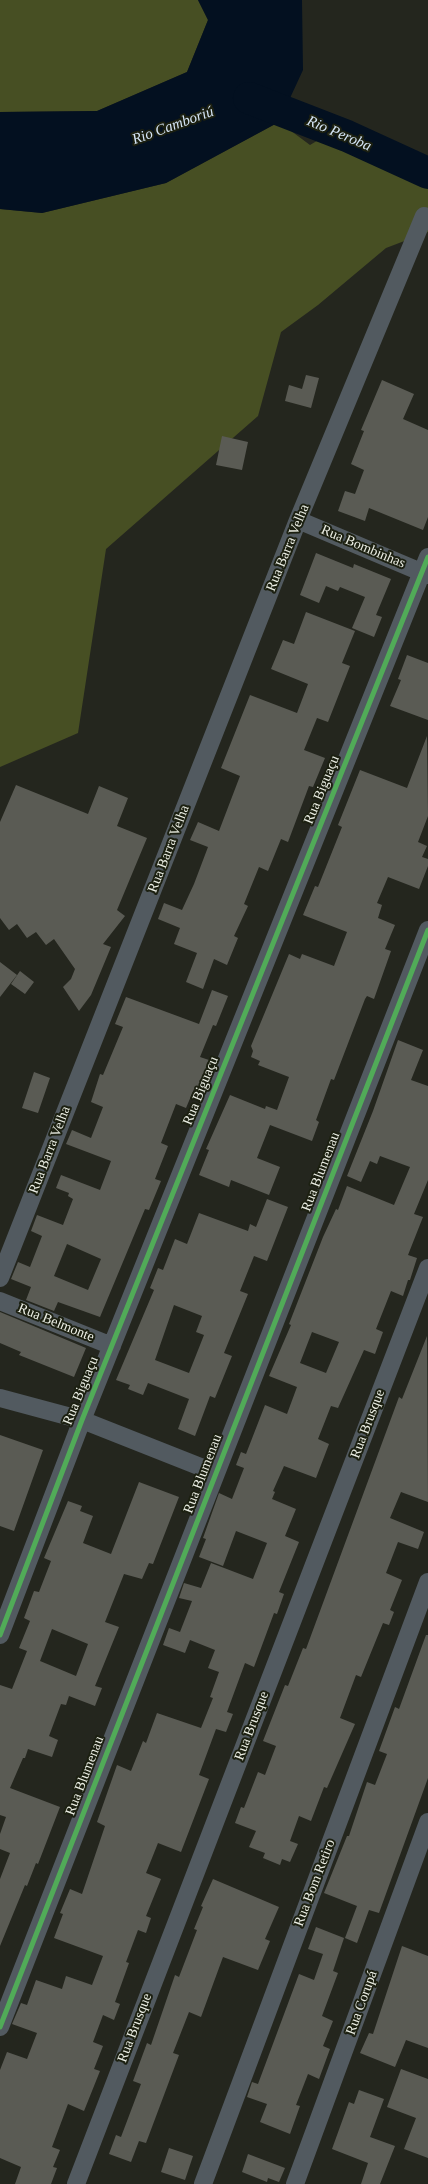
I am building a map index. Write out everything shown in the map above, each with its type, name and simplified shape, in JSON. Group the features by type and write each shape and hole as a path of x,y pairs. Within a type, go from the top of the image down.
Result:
{"street":[{"name":"Rua Barra Velha","path":"0,1278 298,520 341,421 424,216 428,217"},
{"name":"Rua Bombinhas","path":"298,520 426,568"},
{"name":"Rua Biguaçu","path":"0,1634 82,1420 426,568"},
{"name":"Rua Blumenau","path":"0,2027 428,930"},
{"name":"Rua Brusque","path":"76,2184 428,1268"},
{"name":"Rua Belmonte","path":"0,1301 112,1346"},
{"path":"0,1398 82,1420 216,1473"},
{"name":"Rua Bom Retiro","path":"203,2184 428,1582"},
{"name":"Rua Corupá","path":"296,2184 428,1822"}],"green space":[{"path":"0,0 198,0 208,20 187,72 97,111 0,112"},
{"path":"279,122 310,145 332,132 428,183 428,232 386,248 318,305 281,332 258,416 106,549 78,733 0,767 0,209 42,213 166,183"}],"water":[{"name":"Rio Camboriú","path":"198,0 302,0 303,70 279,122 166,183 42,213 0,209 0,112 97,111 187,72 208,20"}],"building":[{"path":"306,375 319,378 311,408 285,401 289,385 302,389"},
{"path":"382,380 414,394 403,419 428,430 428,517 423,530 369,508 365,521 338,511 345,491 355,494 364,470 351,464 364,431 361,430"},
{"path":"222,436 248,442 242,470 216,465"},
{"path":"316,553 353,568 354,564 391,579 376,615 382,617 374,637 352,628 365,597 340,587 338,591 326,586 319,603 300,595"},
{"path":"306,612 355,631 342,663 350,666 328,722 317,718 304,750 325,758 313,787 309,786 288,842 281,839 268,871 259,867 244,904 248,906 234,936 238,938 227,965 214,959 203,989 186,982 197,953 174,944 180,928 158,919 164,903 182,910 194,884 208,847 190,840 198,822 219,831 240,776 221,768 250,695 297,713 308,684 271,669 283,640 294,644"},
{"path":"407,655 428,663 428,720 390,706 401,680 398,679"},
{"path":"427,736 428,816 418,842 427,846 422,857 428,859 428,866 419,889 388,877 377,903 382,905 378,918 395,925 385,949 391,951 374,999 367,996 365,999 334,1080 331,1079 316,1120 319,1122 312,1141 270,1125 257,1158 280,1167 269,1195 231,1180 229,1187 199,1175 209,1150 206,1149 230,1095 265,1109 266,1106 277,1110 289,1077 258,1065 260,1061 251,1057 253,1051 251,1046 289,954 300,959 302,954 334,966 347,932 303,915 315,886 318,887 342,827 338,825 360,770 407,788"},
{"path":"16,785 88,814 99,786 128,798 117,826 147,838 117,910 125,916 103,944 111,947 91,995 79,1011 63,987 71,979 75,969 54,939 46,945 36,932 27,938 17,924 9,930 0,918 0,822"},
{"path":"0,962 17,975 0,997"},
{"path":"20,971 34,982 25,994 11,984"},
{"path":"212,990 228,996 216,1026 213,1025 200,1057 209,1060 197,1090 194,1089 186,1108 176,1104 161,1143 168,1146 155,1179 161,1181 149,1210 145,1209 100,1317 58,1302 54,1311 26,1300 31,1287 11,1279 18,1262 30,1267 42,1236 31,1231 37,1215 63,1225 73,1199 68,1196 69,1193 56,1188 61,1175 100,1190 111,1161 66,1144 72,1130 91,1138 103,1107 91,1102 100,1074 103,1075 123,1027 115,1024 126,997 199,1024","holes":["67,1244 101,1259 88,1290 54,1276"]},
{"path":"398,1040 423,1050 411,1080 428,1086 428,1180 414,1214 423,1217 408,1255 417,1258 410,1280 408,1280 403,1296 391,1291 376,1329 383,1332 375,1354 364,1350 338,1408 331,1406 318,1439 329,1444 316,1478 284,1466 273,1491 275,1492 272,1499 296,1509 285,1536 299,1542 279,1592 284,1594 277,1614 274,1613 254,1667 245,1663 227,1712 233,1714 226,1732 216,1729 199,1775 209,1779 181,1852 158,1843 146,1873 161,1879 146,1916 151,1918 146,1933 138,1930 126,1962 129,1963 115,2002 120,2004 114,2020 103,2015 93,2042 103,2046 94,2069 100,2071 84,2111 68,2104 52,2147 60,2150 53,2167 57,2168 51,2184 15,2184 21,2167 0,2158 0,2070 7,2052 27,2059 37,2033 12,2024 21,2003 27,2005 36,1980 62,1989 66,1976 92,1985 103,1956 54,1938 63,1914 60,1913 70,1889 82,1894 105,1826 97,1822 117,1765 131,1771 143,1741 146,1743 157,1713 201,1728 213,1698 210,1697 219,1672 208,1668 215,1650 190,1640 185,1653 163,1645 169,1628 180,1632 192,1601 179,1598 184,1583 201,1588 211,1563 253,1579 267,1543 236,1531 223,1566 199,1557 206,1539 203,1538 219,1493 232,1499 244,1468 236,1465 241,1452 246,1454 265,1405 287,1414 297,1387 269,1376 291,1325 289,1324 323,1237 336,1209 338,1210 347,1186 394,1205 410,1167 380,1156 377,1164 370,1161 361,1182 347,1176 373,1111","holes":["312,1332 339,1342 326,1373 300,1363"]},
{"path":"34,1072 50,1078 38,1113 22,1108"},
{"path":"267,1199 288,1207 267,1261 254,1256 240,1291 248,1294 224,1353 232,1356 215,1398 210,1396 195,1436 178,1429 189,1399 148,1383 143,1395 128,1389 130,1385 116,1380 154,1290 150,1288 158,1268 163,1270 175,1239 187,1244 199,1213 248,1231 250,1224 256,1227","holes":["174,1305 202,1316 196,1332 204,1335 189,1373 155,1360"]},
{"path":"0,1312 86,1348 74,1377 19,1355 21,1352 0,1343"},
{"path":"427,1336 428,1502 401,1492 390,1518 424,1532 418,1549 398,1542 386,1573 402,1580 390,1610 394,1612 389,1625 383,1623 361,1677 356,1675 340,1718 355,1724 327,1788 324,1787 311,1821 299,1816 290,1841 298,1844 290,1862 282,1859 280,1865 263,1858 265,1853 249,1847 256,1831 235,1823 241,1807 244,1808 258,1772 265,1775 276,1746 263,1741 285,1685 288,1686 303,1648 306,1649 399,1397 402,1399"},
{"path":"0,1435 43,1450 14,1531 0,1526"},
{"path":"139,1482 179,1497 153,1564 149,1563 142,1579 124,1574 105,1622 119,1627 95,1686 102,1688 95,1706 69,1696 66,1705 61,1704 49,1736 58,1740 52,1757 28,1749 10,1788 60,1807 38,1864 36,1863 27,1886 25,1885 0,1946 0,1879 10,1853 0,1849 0,1834 6,1817 0,1815 0,1685 12,1689 27,1651 19,1648 30,1621 24,1618 34,1591 39,1592 51,1561 44,1558 68,1501 82,1506 80,1511 93,1516 83,1543 111,1554","holes":["52,1629 88,1644 76,1676 40,1661"]},
{"path":"426,1635 428,1635 428,1778 379,1913 369,1910 357,1943 345,1938 357,1906 324,1893 347,1836 349,1836 367,1782 375,1785 387,1754 379,1751 395,1707 399,1709"},
{"path":"213,1879 279,1907 265,1939 270,1941 258,1970 223,1957 201,2017 189,2012 173,2053 179,2055 146,2143 139,2141 131,2162 109,2154 116,2135 121,2137 141,2084 133,2081 147,2043 151,2045 175,1975 179,1977 197,1930 194,1929 203,1907 201,1906"},
{"path":"316,1927 344,1938 333,1971 338,1973 322,2016 333,2021 323,2046 330,2049 319,2079 308,2074 296,2105 300,2106 290,2134 260,2122 267,2104 247,2097 252,2082 258,2084 299,1974 314,1980 323,1954 308,1949"},
{"path":"402,1946 428,1956 428,2048 406,2040 395,2067 360,2053 369,2033 373,2034"},
{"path":"401,2069 428,2079 428,2158 404,2149 416,2118 387,2107"},
{"path":"359,2090 384,2099 370,2137 395,2146 380,2184 361,2184 368,2163 332,2149 349,2102 354,2104"},
{"path":"169,2148 193,2156 185,2180 161,2172"},
{"path":"248,2154 285,2168 279,2182 268,2178 267,2182 242,2172"}],"waterway":[{"name":"Rio Peroba","path":"249,98 347,136 428,173"}],"cycle path":[{"path":"0,1635 82,1420 428,557"},
{"path":"0,2027 428,930"}]}
